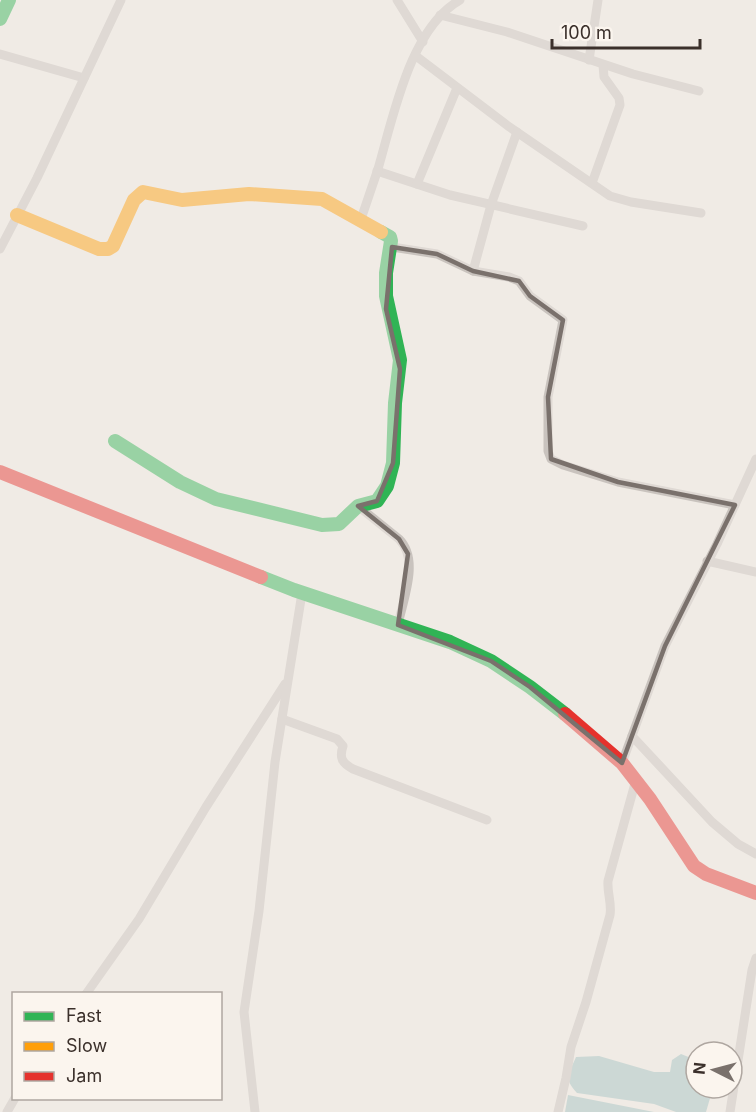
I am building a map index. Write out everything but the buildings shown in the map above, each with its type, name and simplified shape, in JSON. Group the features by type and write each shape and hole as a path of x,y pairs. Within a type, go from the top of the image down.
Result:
{"street":[{"path":"0,19 9,0"},
{"path":"0,249 121,0"},
{"path":"397,0 423,42"},
{"path":"360,222 400,91 423,42 440,15 447,7 460,0"},
{"path":"589,60 598,0"},
{"path":"440,15 507,32 589,60 699,91"},
{"path":"0,54 84,78"},
{"path":"416,56 517,132 609,196 701,213"},
{"path":"592,183 620,105 619,98 604,78 603,64"},
{"path":"417,184 457,88"},
{"path":"473,271 491,205 517,132"},
{"path":"377,171 491,205 583,226"},
{"path":"17,215 99,249 108,249 112,246 134,200 143,192 183,200 249,194 308,197 332,203 360,222 390,237 392,247 386,276 386,309 400,369 395,403 393,463 387,486 377,501 358,506 346,519 333,525 259,510 216,499 180,482 116,441"},
{"path":"392,247 437,254 473,271 519,281 530,296 562,320 563,325 548,397 548,451 551,459 563,465 644,487 735,505"},
{"path":"622,763 665,646 756,459"},
{"path":"0,472 302,593 450,642 491,661 572,719 622,763 694,866 706,874 756,893"},
{"path":"358,506 399,539 408,554 410,569 398,625"},
{"path":"707,561 756,572"},
{"path":"255,1112 244,1012 254,946 275,762 302,593"},
{"path":"87,992 140,919 206,807 288,679"},
{"path":"282,719 337,739 343,746 341,760 352,769 487,819"},
{"path":"632,735 712,822 738,844 756,854"},
{"path":"558,1112 571,1047 610,915 608,881 636,780"},
{"path":"730,1112 752,970 756,958"}],"highlighted area":[{"path":"392,247 437,254 473,271 519,281 530,296 563,320 548,397 551,459 618,482 735,505 665,646 622,763 530,687 491,661 398,625 408,554 399,539 358,506 377,501 393,463 400,369 386,309"}],"water":[{"path":"681,1054 684,1055 684,1100 710,1100 706,1112 676,1112 654,1104 577,1093 569,1080 576,1057 599,1056 654,1072 670,1072 672,1060"},
{"path":"568,1095 654,1112 565,1112"}],"traffic: fast":[{"path":"0,19 9,0"},
{"path":"115,441 180,482 216,499 322,525 339,524 358,506 377,501 387,486 393,463 395,403 400,360 386,296 386,273 391,241 390,237 381,232"},
{"path":"261,577 450,642 491,661 565,714"}],"traffic: slow":[{"path":"17,215 99,249 108,249 113,246 134,200 143,192 182,200 249,194 322,199 381,232"}],"traffic: jam":[{"path":"0,472 261,577"},
{"path":"565,714 622,763 650,799 694,866 706,874 756,893"}]}
